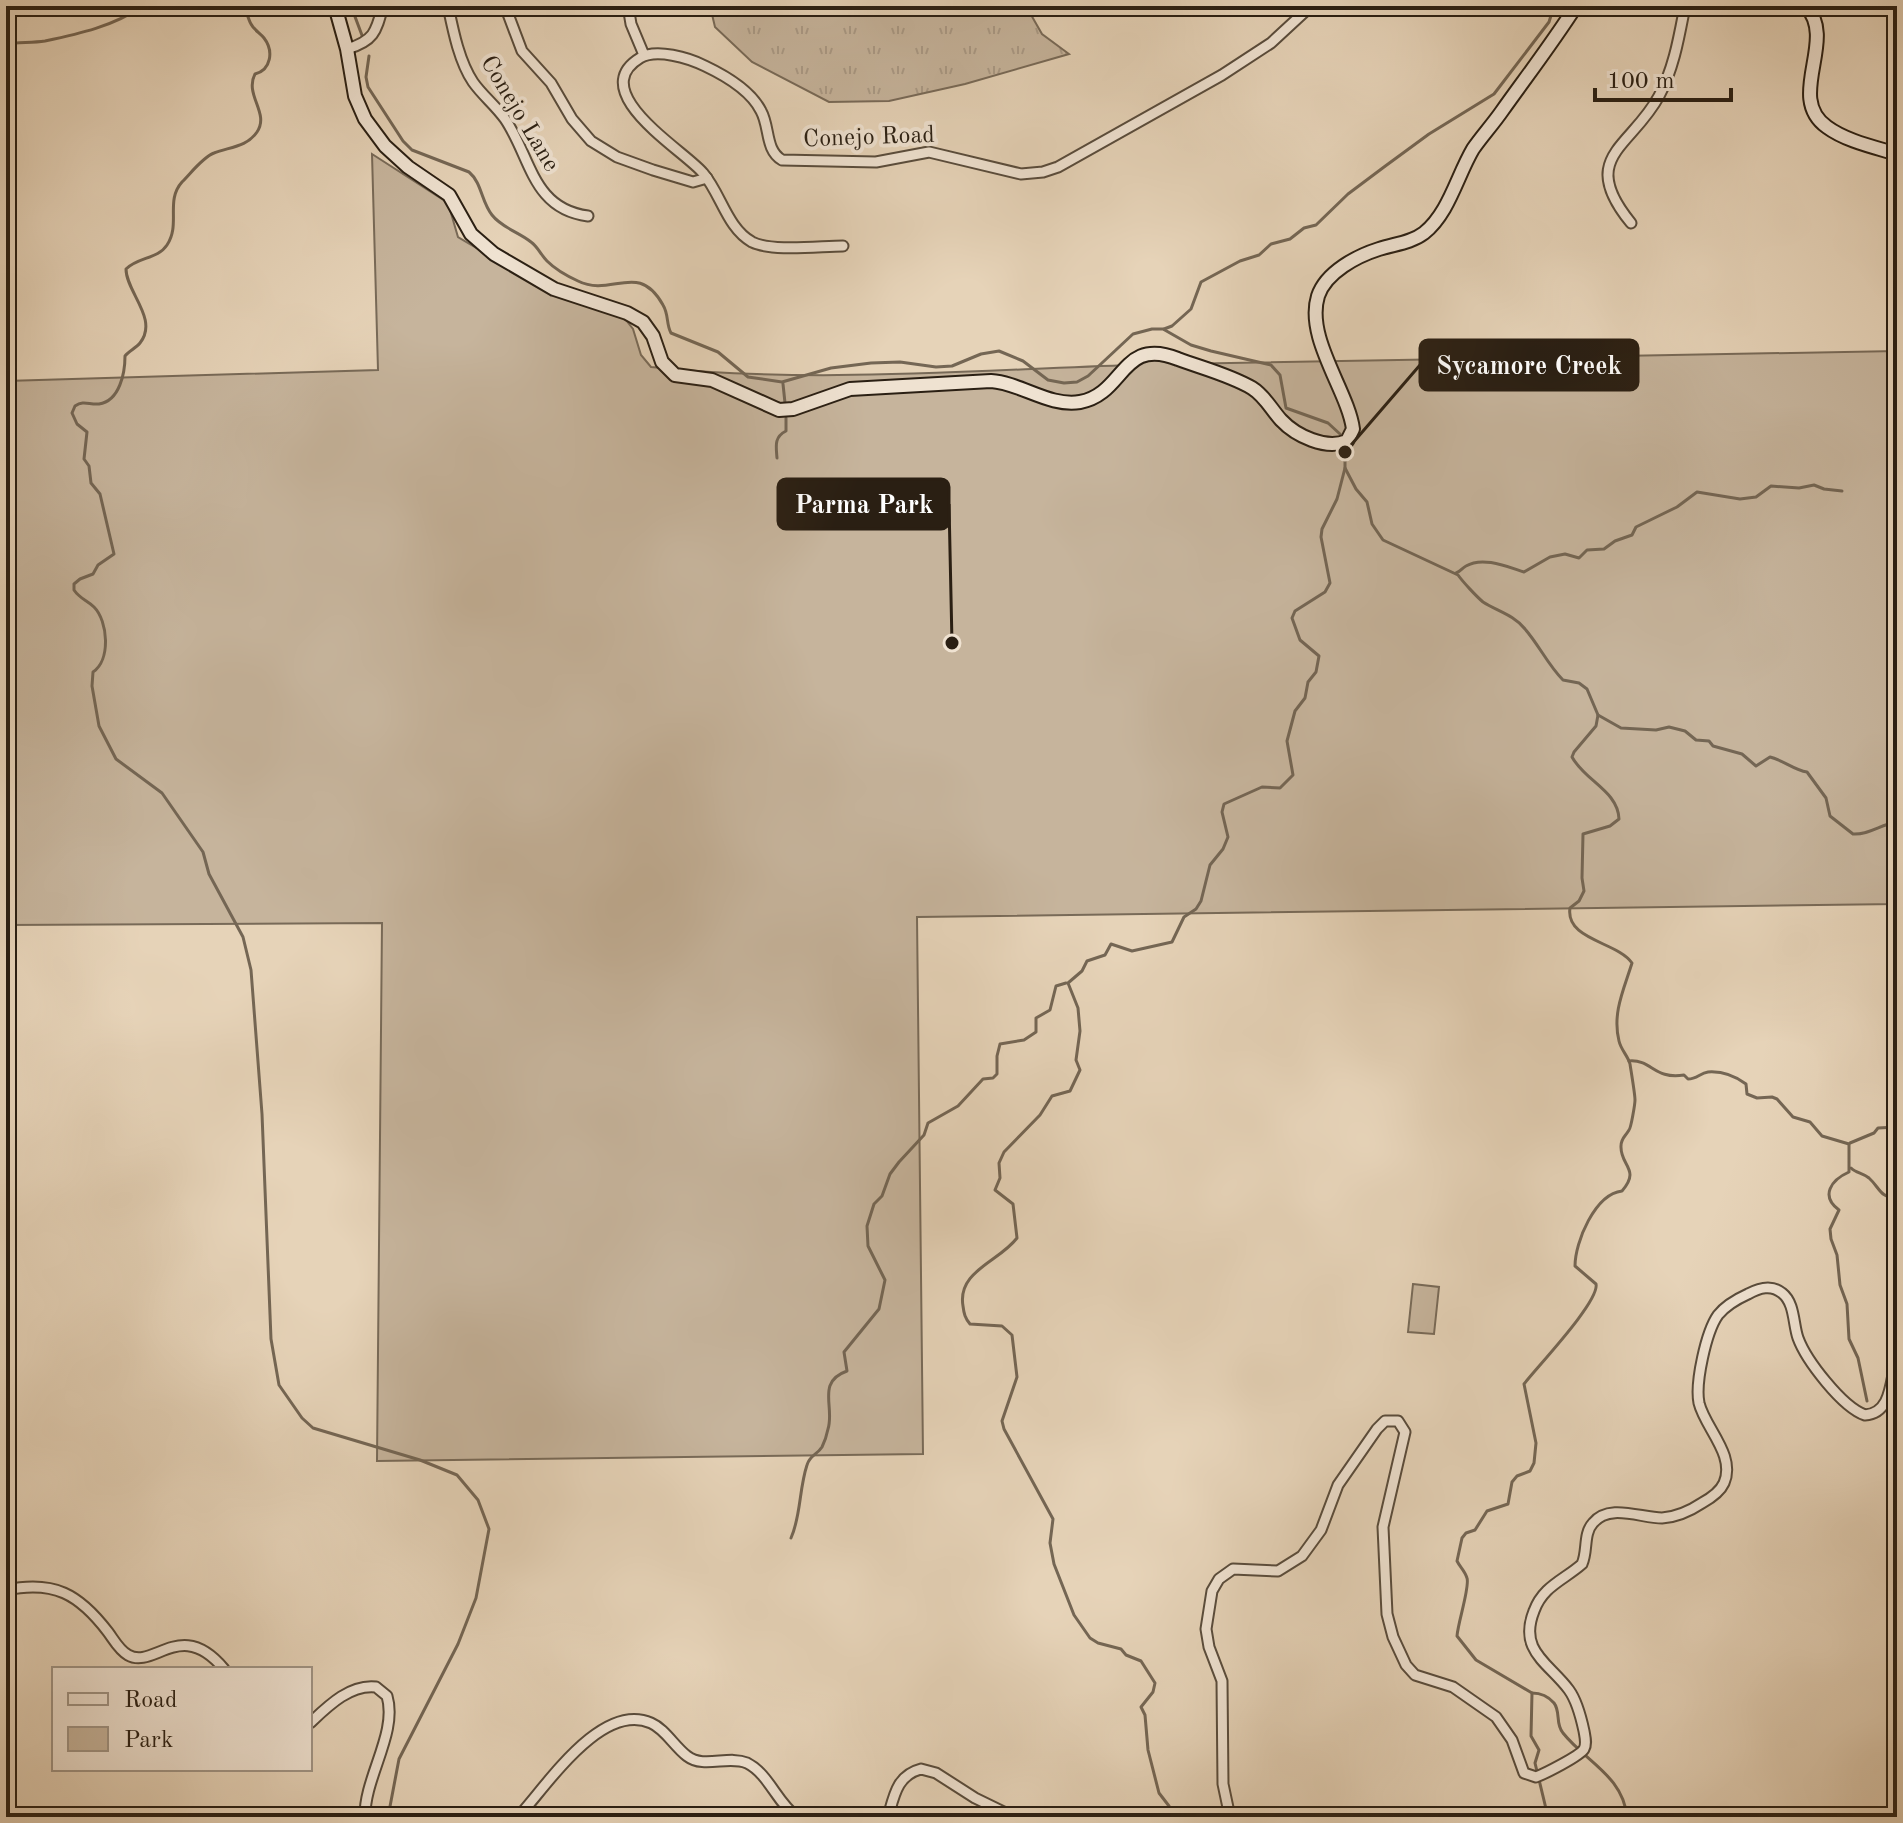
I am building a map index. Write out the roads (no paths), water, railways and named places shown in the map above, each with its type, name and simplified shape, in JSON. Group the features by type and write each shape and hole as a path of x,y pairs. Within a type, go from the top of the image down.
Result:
{"main road":[{"path":"335,6 355,96 372,130 402,163 449,195 479,243 506,262 554,289 641,320 651,330 662,362 675,375 719,383 779,410 793,409 850,389 991,381 1047,398 1073,402 1085,401 1100,393 1137,357 1158,353 1252,388 1291,429 1311,439 1333,444 1347,441 1353,429 1320,332 1317,305 1321,289 1353,260 1372,251 1415,239 1430,227 1444,208 1478,142 1576,6"},
{"path":"1806,6 1819,30 1810,91 1818,117 1827,127 1840,134 1897,154"}],"street":[{"path":"347,49 371,38 383,6"},
{"name":"Conejo Lane","path":"448,6 468,73 504,118 544,193 559,208 588,216"},
{"path":"505,6 522,51 551,83 572,119 591,141 617,157 666,174 698,183 707,178"},
{"path":"628,6 631,24 644,55 626,73 627,97 645,123 695,164 707,178 737,228 750,240 766,246 843,246"},
{"name":"Conejo Road","path":"644,55 695,61 725,77 755,102 765,121 771,149 782,160 876,162 929,152 1010,172 1032,174 1058,167 1210,83 1271,43 1311,6"},
{"path":"1631,223 1611,193 1610,164 1620,144 1659,95 1674,57 1685,6"},
{"path":"1230,1817 1223,1784 1222,1681 1209,1647 1206,1629 1212,1591 1219,1579 1233,1569 1278,1571 1302,1556 1321,1530 1338,1485 1382,1423 1392,1419 1398,1421 1405,1432 1383,1527 1387,1614 1397,1647 1415,1675 1453,1687 1496,1717 1512,1740 1524,1773 1536,1777 1581,1753 1585,1744 1573,1696 1540,1659 1532,1645 1532,1618 1541,1597 1554,1583 1582,1564 1590,1527 1602,1515 1675,1516 1703,1503 1724,1484 1727,1468 1698,1395 1708,1339 1719,1314 1732,1303 1760,1289 1769,1287 1782,1293 1791,1305 1796,1334 1809,1360 1850,1406 1865,1415 1877,1412 1885,1403 1897,1357"},
{"path":"6,1590 40,1586 67,1594 88,1609 122,1651 133,1658 148,1657 169,1647 185,1646 211,1656 222,1667"},
{"path":"312,1721 342,1697 361,1687 376,1687 387,1696 388,1722 367,1790 365,1817"},
{"path":"518,1817 590,1736 616,1724 638,1720 654,1724 685,1755 695,1760 732,1760 753,1767 797,1817"},
{"path":"888,1817 896,1788 902,1779 921,1769 936,1773 975,1798 1014,1817"},
{"path":"819,1817 834,1814 846,1817"}],"waterway":[{"path":"6,44 45,41 83,32 120,19 142,6"},
{"path":"244,6 251,24 267,43 270,54 265,69 255,74 252,82 260,125 248,141 206,158 177,189 173,229 167,245 126,269 144,315 145,334 125,356 122,377 112,397 99,404 78,404 72,413 77,424 87,432 84,459 89,466 91,483 100,494 114,554 98,565 93,574 74,584 74,590 99,613 105,631 103,659 93,672 92,686 99,726 116,759 162,793 203,852 209,874 243,937 251,970 262,1114 271,1339 279,1385 302,1418 313,1428 420,1460 457,1475 478,1500 489,1529 476,1598 458,1644 399,1759 388,1817"},
{"path":"351,6 363,38"},
{"path":"1164,329 1191,309 1201,282 1240,261 1259,255 1271,244 1290,239 1304,228 1316,225 1348,194 1384,167 1429,134 1494,94 1549,22 1554,6"},
{"path":"369,56 368,87 412,150 469,172 477,181 488,210 496,219 536,246 547,261 565,275 590,285 624,282 644,285 654,292 663,305 671,333 718,352 748,377 782,382 831,368 871,363 952,366 981,354 999,351 1023,361 1048,380 1077,382 1088,376 1133,334 1163,329 1191,345 1271,365 1280,375 1286,408 1328,423 1340,434"},
{"path":"783,384 785,403"},
{"path":"777,458 777,442 786,431 786,418"},
{"path":"1345,452 1345,468 1367,502 1372,524 1383,540 1458,575 1483,602 1521,624 1563,680 1579,683 1587,689 1598,715 1596,726 1572,757 1607,793 1619,819 1610,826 1583,834 1584,891 1579,901 1570,908 1576,927 1632,963 1617,1021 1620,1044 1630,1064 1635,1097 1631,1125 1621,1146 1630,1178 1622,1191 1612,1194 1595,1210 1579,1245 1575,1266 1596,1284 1595,1292 1578,1319 1524,1384 1536,1443 1534,1463 1530,1471 1517,1476 1512,1482 1508,1504 1487,1511 1475,1530 1462,1538 1457,1561 1467,1578 1457,1636 1476,1660 1532,1693 1531,1736 1539,1750 1535,1763 1548,1817"},
{"path":"1170,1817 1169,1806 1159,1793 1141,1707 1153,1692 1155,1683 1141,1661 1126,1655 1121,1649 1090,1638 1074,1615 1054,1564 1050,1543 1053,1519 1002,1421 1017,1377 1012,1335 1002,1326 970,1324 964,1314 963,1294 973,1275 1017,1238 1013,1204 995,1190 1004,1152 1040,1115 1052,1096 1070,1091 1080,1070 1076,1060 1080,1031 1078,1008 1068,983 1082,971 1087,961 1105,955 1111,944 1132,951 1172,942 1184,917 1201,901 1210,865 1228,837 1222,812 1224,804 1262,787 1280,788 1293,775 1287,741 1295,711 1305,698 1319,656 1300,640 1292,618 1295,611 1325,592 1330,583 1322,529 1337,499 1345,468"},
{"path":"1456,573 1480,562 1524,572 1550,557 1565,554 1579,558 1587,550 1604,549 1632,535 1636,527 1677,507 1697,492 1740,499 1756,497 1771,486 1799,488 1814,485 1842,491"},
{"path":"1598,715 1621,728 1656,730 1669,727 1685,731 1696,740 1709,741 1713,746 1742,754 1756,766 1770,757 1807,772 1826,798 1830,816 1853,834 1897,822"},
{"path":"791,1538 807,1465 822,1447 828,1431 829,1388 838,1376 847,1371 844,1352 879,1309 885,1280 868,1246 867,1226 874,1204 882,1196 890,1174 924,1135 928,1123 958,1106 983,1079 993,1078 997,1074 1000,1044 1024,1040 1036,1032 1036,1018 1050,1010 1056,986 1066,983"},
{"path":"1629,1061 1643,1063 1666,1075 1684,1075 1688,1079 1708,1072 1728,1075 1746,1084 1747,1094 1777,1099 1793,1117 1810,1122 1822,1136 1849,1144 1849,1172 1837,1179 1830,1189 1830,1199 1839,1210 1830,1229 1840,1285 1847,1304 1849,1339 1858,1358 1867,1401"},
{"path":"1850,1143 1874,1133 1878,1128 1897,1127"},
{"path":"1851,1168 1869,1178 1884,1194 1897,1198"},
{"path":"1532,1693 1544,1695 1554,1703 1561,1729 1611,1780 1619,1791 1627,1817"}],"place":[{"name":"Sycamore Creek","path":"1345,452"},
{"name":"Parma Park","path":"952,643"}]}
